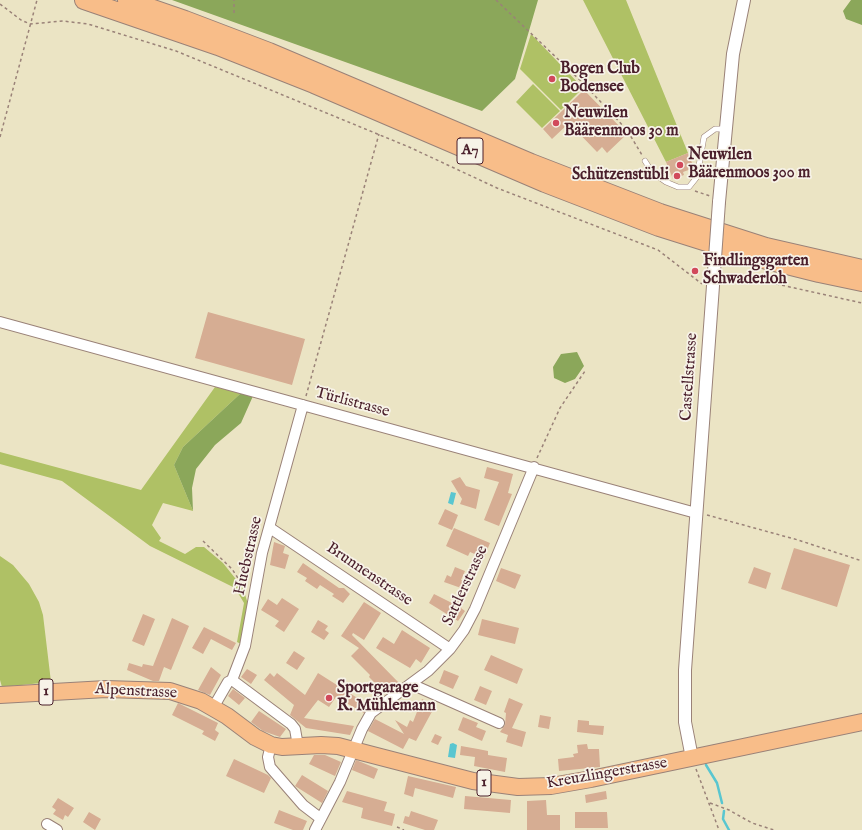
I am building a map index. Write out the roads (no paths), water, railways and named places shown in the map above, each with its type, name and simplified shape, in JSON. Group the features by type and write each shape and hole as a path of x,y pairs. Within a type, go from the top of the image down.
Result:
{"highway":[{"name":"A7","path":"84,0 218,46 322,88 545,183 651,224 751,256 862,282"},
{"name":"A7","path":"127,0 249,44 531,164 660,213 766,247 862,269"}],"main road":[{"name":"Alpenstrasse","path":"0,695 106,689 155,690 180,693 213,708 255,737 271,745 328,745 352,750"},
{"name":"Kreuzlingerstrasse","path":"352,750 473,781 518,787 569,784 862,722"}],"street":[{"name":"Castellstrasse","path":"692,758 685,722 684,698 696,513 724,129 733,54 744,0"},
{"name":"Türlistrasse","path":"0,322 696,513"},
{"name":"Huebstrasse","path":"213,708 228,682 232,680 245,646 260,567 303,405"},
{"name":"Sattlerstrasse","path":"315,830 320,818 331,801 352,750 371,713 411,684 450,649 464,630 475,609 534,468"},
{"name":"Brunnenstrasse","path":"270,528 450,649"},
{"path":"232,680 291,724 295,729 298,746"},
{"path":"411,684 498,723"},
{"path":"271,745 268,757 270,766 303,806 320,818"},
{"path":"46,824 57,830"}],"lane":[{"path":"645,161 652,172 666,182 678,187 689,187 697,177 704,137 715,129 724,129"}],"water":[{"path":"451,492 456,493 453,505 448,503"},
{"path":"453,743 457,745 455,758 448,757 450,744"}],"waterway":[{"path":"706,765 717,783 722,803"},
{"path":"724,811 723,819 729,830"}],"place":[{"name":"Bogen Club Bodensee","path":"552,79"},
{"name":"Neuwilen Bäärenmoos 30 m","path":"556,123"},
{"name":"Neuwilen Bäärenmoos 300 m","path":"680,165"},
{"name":"Schützenstübli","path":"677,176"},
{"name":"Findlingsgarten Schwaderloh","path":"695,271"},
{"name":"Sportgarage R. Mühlemann","path":"329,698"}]}
